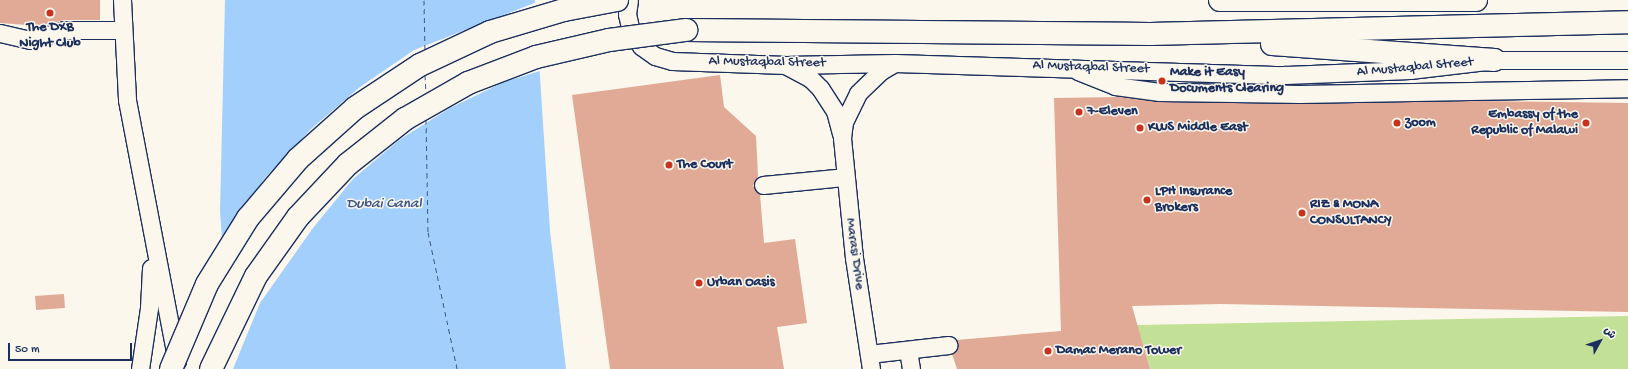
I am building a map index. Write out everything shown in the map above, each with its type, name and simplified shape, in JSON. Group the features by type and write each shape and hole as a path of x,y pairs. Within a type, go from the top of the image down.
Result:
{"main road":[{"path":"171,369 207,284 248,218 298,159 338,122 387,86 455,48 527,20 617,0"},
{"path":"1220,0 1476,0"},
{"path":"211,369 256,276 298,217 348,164 405,119 468,83 536,57 609,40 686,30 1150,34 1628,22"},
{"path":"1150,34 1494,60"}],"street":[{"path":"122,0 122,30 127,100 150,232 178,369"},
{"name":"Al Mustaqbal Street","path":"629,0 627,14 631,31 641,46 655,56 672,61 786,66 895,63 1283,75 1368,73 1494,60 1628,60"},
{"path":"0,33 30,40 64,30 122,30"},
{"name":"Marasi Drive","path":"870,362 844,177 842,138 844,122 858,93 868,81 895,63"},
{"name":"Marasi Drive","path":"786,66 810,78 820,88 835,111 842,138"},
{"path":"1073,68 1100,81 1144,91 1330,93 1628,88"},
{"path":"1330,93 1368,73"},
{"path":"763,185 844,177"},
{"path":"140,369 149,308 150,232"},
{"path":"870,362 908,350 948,345"},
{"path":"908,350 912,369"}],"green space":[{"path":"1628,316 1628,369 1150,369 1137,325"}],"water":[{"name":"Dubai Canal","path":"225,0 535,0 550,231 566,369 231,369 220,211"}],"pier":[{"path":"537,2 540,71 504,82 450,108 399,140 353,179 313,228 260,303 233,369 229,369 220,239 265,178 311,129 360,87 414,50"}],"building":[{"name":"The DXB Night Club","path":"0,0 100,0 100,20 64,20 41,26 0,23"},
{"path":"720,75 724,107 756,136 758,176 753,186 760,194 764,243 795,239 807,323 777,327 784,369 610,369 572,95"},
{"path":"1119,97 1160,102 1299,104 1479,101 1628,103 1628,312 1220,304 1132,306 1150,369 957,369 952,354 957,349 956,340 1061,331 1054,98"},
{"path":"64,294 65,308 36,310 35,296"}],"ferry route":[{"path":"424,0 425,51"},
{"path":"425,75 426,95"},
{"path":"426,119 428,232 457,369"}],"place":[{"name":"The DXB Night Club","path":"50,13"},
{"name":"Make it Easy Documents Clearing","path":"1162,81"},
{"name":"7-Eleven","path":"1079,112"},
{"name":"zoom","path":"1397,123"},
{"name":"Embassy of the Republic of Malawi","path":"1586,123"},
{"name":"KWS Middle East","path":"1140,128"},
{"name":"The Court","path":"669,165"},
{"name":"LPH Insurance Brokers","path":"1147,200"},
{"name":"RIZ & MONA CONSULTANCY","path":"1302,213"},
{"name":"Urban Oasis","path":"699,283"},
{"name":"Damac Merano Tower","path":"1048,351"}]}
